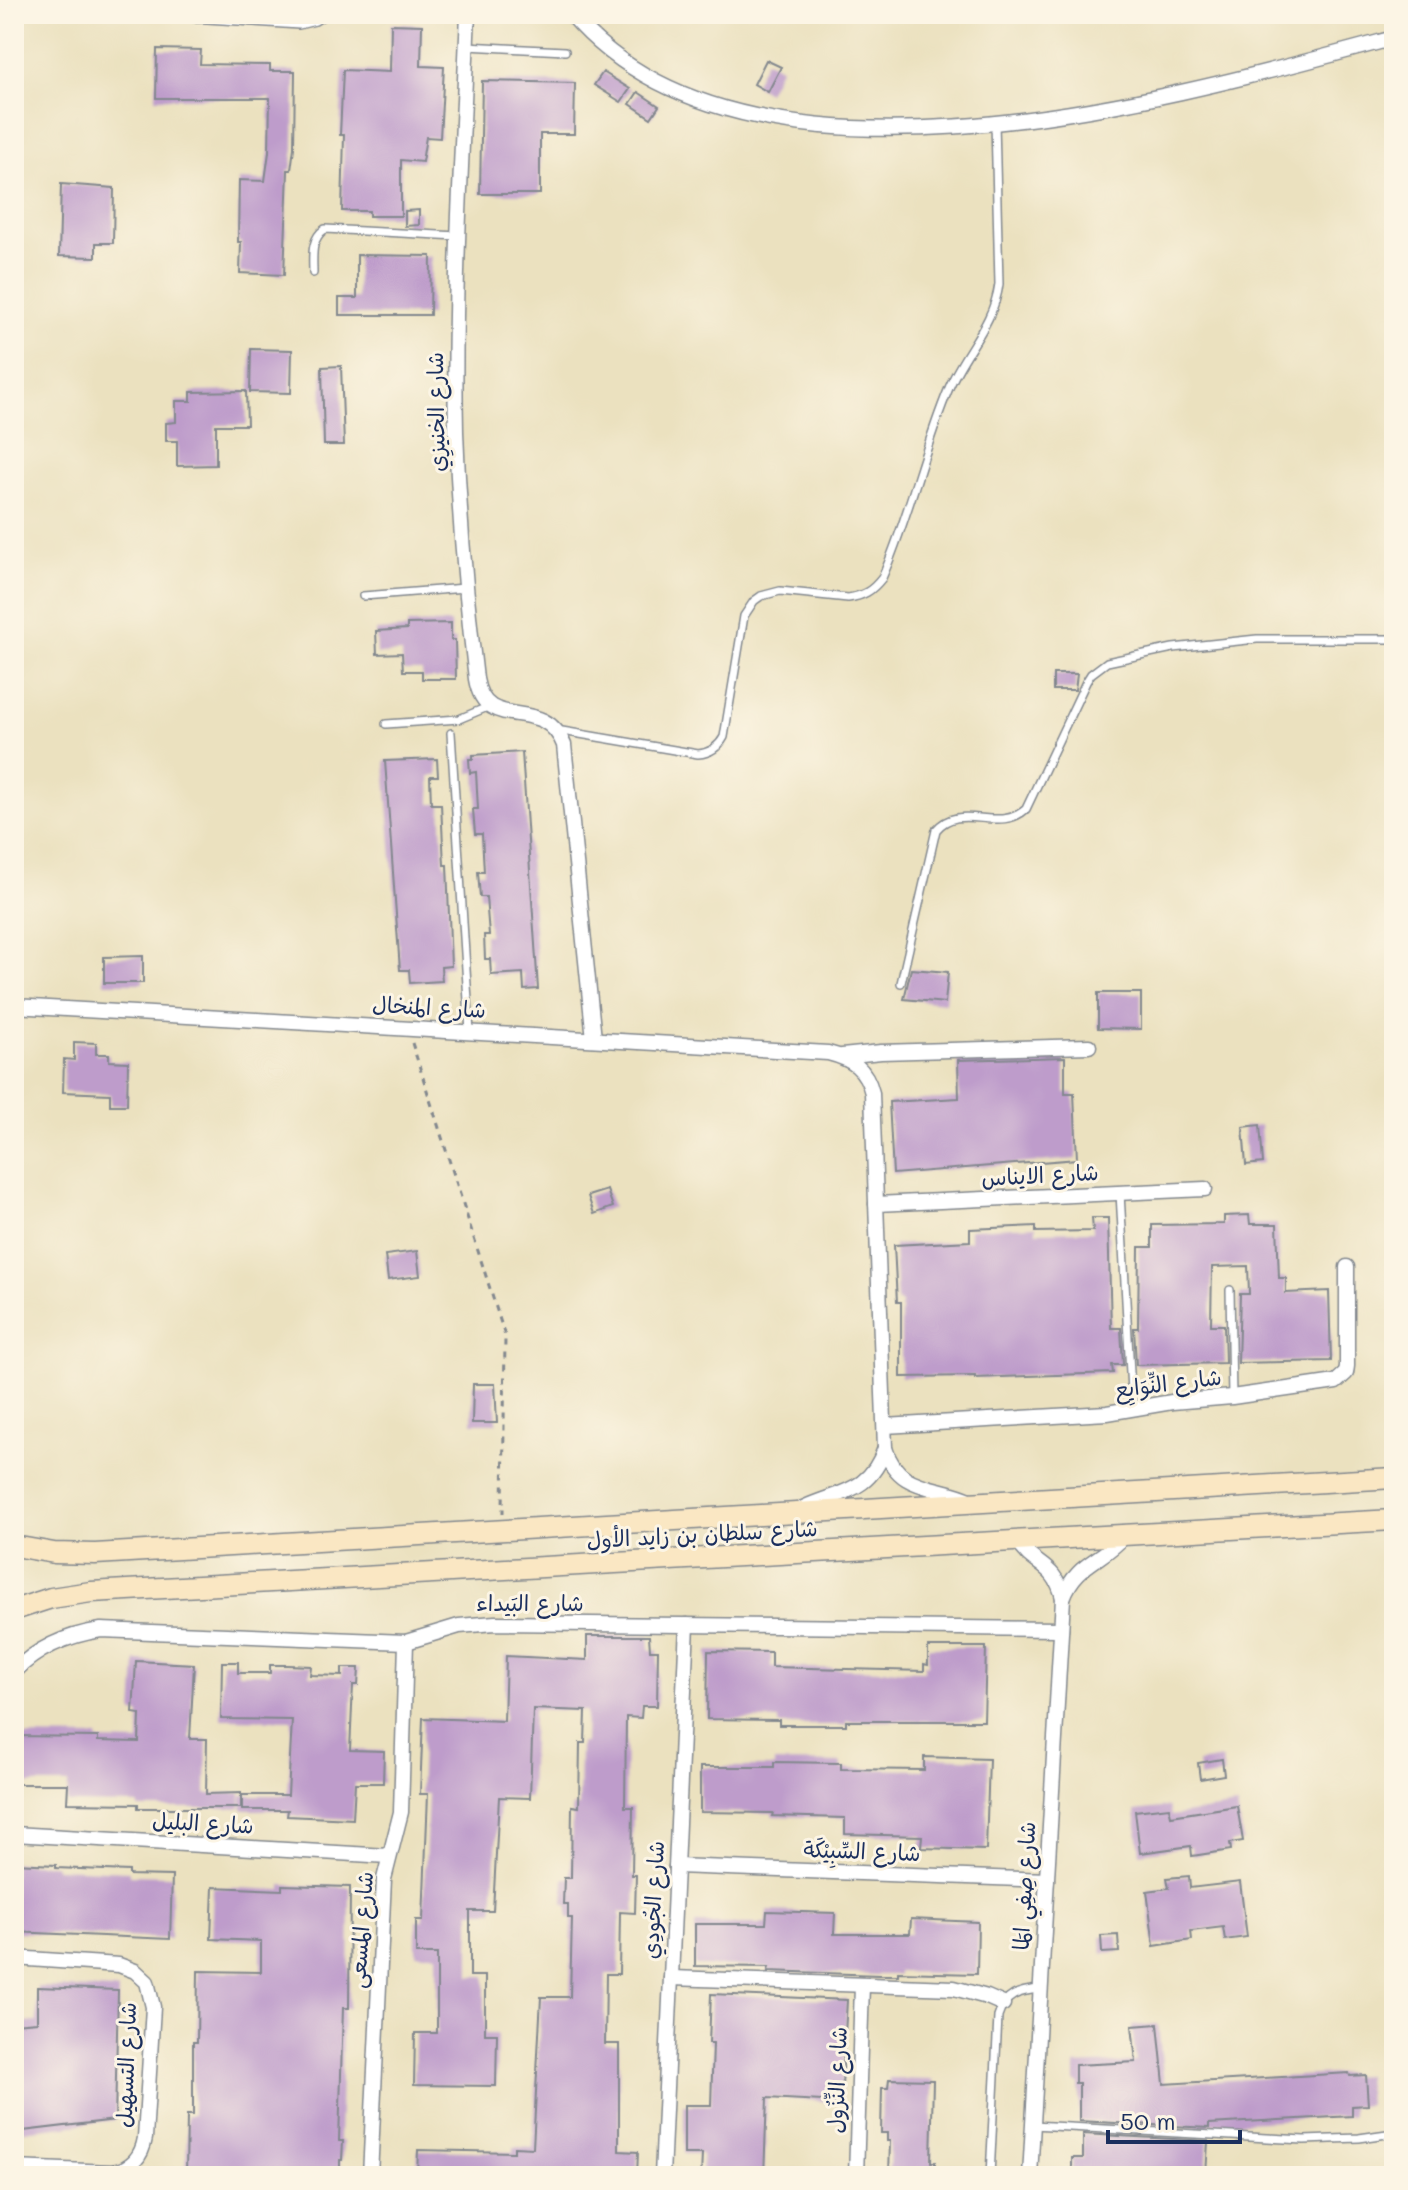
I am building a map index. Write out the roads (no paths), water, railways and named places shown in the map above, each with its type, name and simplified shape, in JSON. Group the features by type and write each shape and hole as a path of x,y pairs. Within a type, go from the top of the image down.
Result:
{"main road":[{"name":"شارع سلطان بن زايد الأول","path":"14,1546 54,1553 95,1554 1394,1478"},
{"name":"شارع سلطان بن زايد الأول","path":"14,1610 51,1598 91,1592 1394,1520"}],"street":[{"name":"شارع الخنيزِي","path":"468,14 458,236 456,433 465,588 477,687 490,706"},
{"path":"571,14 604,46 644,74 694,98 753,117 808,127 836,128 995,122 1076,112 1176,94 1394,38"},
{"path":"490,706 503,713 533,715 550,724 556,730 566,754 594,1039"},
{"name":"شارع المنخال","path":"14,1006 842,1056 904,1051 1089,1046"},
{"path":"794,1512 846,1493 864,1482 877,1467 885,1448 872,1093 869,1079 862,1068 842,1056"},
{"name":"شارع الايناس","path":"876,1204 1205,1189"},
{"name":"شارع النِّوَايِع","path":"885,1426 1107,1413 1327,1385 1341,1379 1347,1366 1347,1267"},
{"path":"885,1448 893,1466 906,1480 975,1502"},
{"path":"1063,1598 1078,1571 1111,1549 1125,1535"},
{"path":"1018,1541 1027,1554 1048,1567 1063,1598"},
{"name":"شارع صِفِي المَا","path":"1030,2176 1063,1598"},
{"name":"شارع البَيداء","path":"14,1672 48,1646 74,1635 101,1630 406,1642 441,1630 477,1624 1061,1629"},
{"name":"شارع الجُودِي","path":"662,2176 687,1625"},
{"name":"شارع المسعى","path":"370,2176 384,1890 388,1856 401,1812 406,1642"},
{"name":"شارع البليل","path":"14,1834 388,1856"},
{"name":"شارع السِّبِيْكَة","path":"676,1866 1047,1880"},
{"name":"شارع التسهيل","path":"14,1958 127,1967 147,1982 153,2007 144,2147 135,2161 121,2171 112,2172 14,2168"},
{"path":"671,1978 954,1988 1003,2004"},
{"name":"شارع النِّزُول","path":"856,2176 862,1985"}],"lane":[{"path":"129,14 299,25 326,14"},
{"path":"467,46 565,51"},
{"path":"556,730 698,754 714,749 724,737 742,624 754,601 770,592 780,591 848,598 868,592 882,578 948,389 966,354 987,324 997,298 995,122"},
{"path":"313,273 314,242 325,229 458,236"},
{"path":"363,596 465,588"},
{"path":"901,983 936,830 953,817 1003,820 1016,817 1026,809 1086,682 1098,668 1116,659 1212,643 1303,638 1394,639"},
{"path":"386,724 450,722 490,706"},
{"path":"451,733 470,1032"},
{"path":"1120,1193 1132,1409"},
{"path":"1230,1290 1232,1397"},
{"path":"990,2176 998,2017 1003,2004 1020,1991 1040,1989"},
{"path":"1033,2125 1223,2137 1331,2140 1394,2133"}]}
